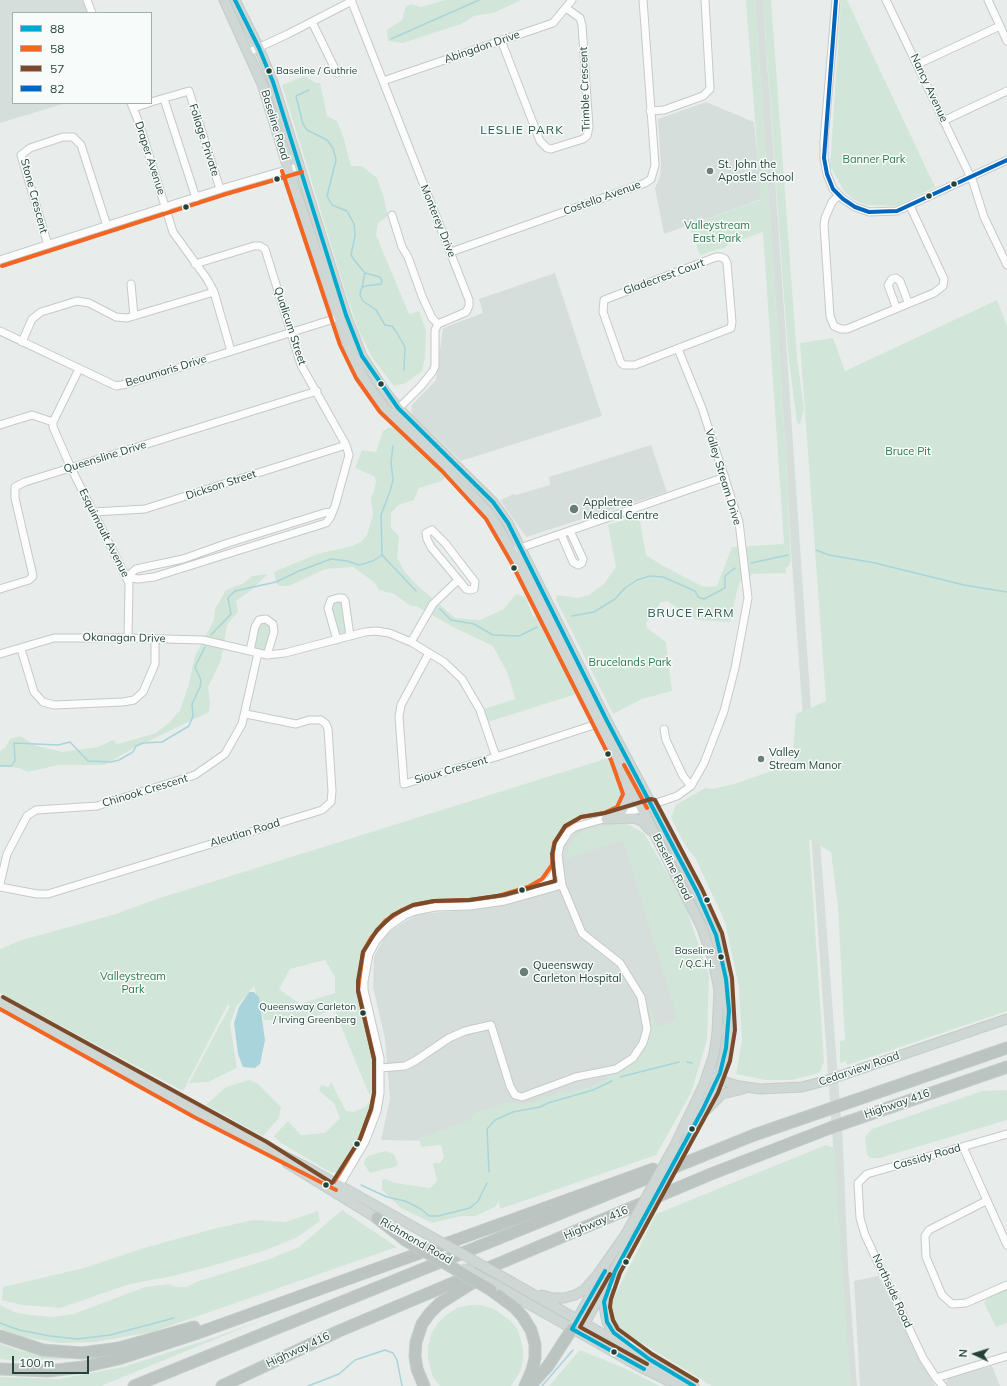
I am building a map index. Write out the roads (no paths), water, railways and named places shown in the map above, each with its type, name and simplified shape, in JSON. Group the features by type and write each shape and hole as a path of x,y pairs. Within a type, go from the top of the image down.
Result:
{"highway":[{"name":"Highway 416","path":"754,1135 1007,1048"},
{"name":"Highway 416","path":"237,1379 346,1328 460,1278 512,1258 755,1156 1007,1066"},
{"path":"0,1369 48,1371 83,1367 118,1360 192,1335 324,1286 702,1151 754,1135"},
{"path":"134,1386 754,1135"},
{"path":"377,1218 408,1239 494,1288 523,1317 531,1330 535,1344 535,1358 532,1370 525,1386"},
{"path":"424,1386 417,1370 415,1348 419,1330 426,1318 444,1300 512,1258"},
{"path":"0,1336 23,1345 54,1352 73,1353 100,1351 130,1345 165,1335 324,1286"},
{"path":"530,1386 576,1331"},
{"path":"218,1386 237,1379"},
{"path":"222,1386 237,1379"}],"main road":[{"name":"Baseline Road","path":"224,0 249,52 262,84 337,318 346,343 362,375 491,515 603,722 652,805 704,907 716,935 724,966 729,1000 729,1030 726,1048 717,1080 689,1136 615,1271 581,1321"},
{"name":"Baseline Road","path":"235,0 259,48 273,82 355,340 362,356 384,390 395,412 493,502 508,523 603,722 619,762 702,928 716,976 719,999 719,1022 714,1054 707,1076 675,1145 626,1234 576,1331"},
{"path":"606,819 621,812 627,802 628,789 619,762"},
{"path":"606,819 630,817 642,821 664,851"},
{"name":"Richmond Road","path":"0,1002 336,1188 423,1232 649,1359"},
{"name":"Cedarview Road","path":"707,1076 750,1088 780,1089 812,1085 1007,1019"},
{"path":"698,1119 722,1094 750,1088"},
{"name":"Richmond Road","path":"336,1188 377,1218"},
{"path":"514,1283 553,1298 575,1295 592,1282 626,1234"},
{"path":"615,1271 604,1302 607,1322 614,1333 649,1359 694,1386"},
{"path":"494,1288 576,1331 640,1368 679,1386"}],"street":[{"path":"87,0 92,12"},
{"name":"Abingdon Drive","path":"383,82 553,23 572,0"},
{"name":"Costello Avenue","path":"451,252 638,186 652,179 655,164 643,0"},
{"path":"650,111 664,110 702,96 710,88 705,0"},
{"path":"836,0 824,152 827,174 833,189 839,195 855,207 869,212 897,211 1007,160"},
{"name":"Nancy Avenue","path":"886,0 971,177 984,217 1007,265"},
{"path":"988,0 1007,41"},
{"path":"249,52 312,22 351,1"},
{"name":"Monterey Drive","path":"351,1 468,297 469,306 466,312 438,324"},
{"name":"Trimble Crescent","path":"501,40 540,141 547,148 551,149 583,140 587,136 589,127 582,25 580,18 566,8"},
{"path":"312,22 337,73"},
{"path":"918,64 1000,26"},
{"name":"Foliage Private","path":"164,98 188,91 220,190"},
{"path":"943,121 1007,91"},
{"path":"152,102 164,98 196,198"},
{"name":"Draper Avenue","path":"132,105 173,232 207,279 214,292 231,351"},
{"name":"Stone Crescent","path":"48,245 21,155 30,148 63,136 73,136 81,145 107,226"},
{"path":"0,260 300,166"},
{"path":"839,195 832,202 825,218 824,225 830,316 833,325 839,329 847,329 896,307 940,290 944,286 944,279 910,206"},
{"path":"392,216 402,247 408,257 422,296 432,318 438,324 435,330 435,366 433,371 421,386 395,412"},
{"name":"Qualicum Street","path":"127,577 138,579 154,577 326,523 332,512 349,455 346,445 301,364 265,249 260,246 254,246 195,264"},
{"path":"1000,250 1007,247"},
{"name":"Gladecrest Court","path":"721,257 725,259 727,263 732,322 731,328 678,349 635,365 624,365 621,363 603,312 603,303 608,297 721,257"},
{"path":"896,307 888,286 892,279 896,278 900,281 908,302"},
{"path":"131,284 134,316"},
{"path":"22,342 32,319 42,312 77,301 89,303 116,317 134,316 214,292"},
{"name":"Beaumaris Drive","path":"0,331 116,386 127,384 337,318"},
{"name":"Valley Stream Drive","path":"558,867 560,845 569,831 583,823 606,819 677,796 691,786 704,763 724,711 735,668 748,598 739,522 700,406 678,349"},
{"path":"0,425 32,415 53,422 79,369"},
{"name":"Queensline Drive","path":"0,589 29,580 33,576 15,498 15,487 317,391"},
{"name":"Esquimault Avenue","path":"53,422 57,439 127,577 129,583 128,638"},
{"name":"Dickson Street","path":"94,512 145,509 346,445"},
{"path":"512,552 725,477"},
{"path":"127,577 136,569 183,559 228,543 324,513 332,512"},
{"path":"432,530 445,543 475,582 475,586 470,590 466,589 458,580 427,539 426,533 428,531 432,530"},
{"path":"561,534 573,562 578,565 582,563 583,559 570,531"},
{"path":"228,543 231,553"},
{"path":"410,642 433,604 458,580"},
{"path":"337,640 328,608 332,600 338,598 343,598 345,601 350,636"},
{"path":"250,651 255,627 259,620 266,619 273,624 274,632 267,655"},
{"name":"Okanagan Drive","path":"0,654 54,638 128,638 202,640 267,655 285,653 350,636 376,631 410,642 444,662 462,679 480,710 496,757"},
{"path":"21,649 34,692 43,702 54,705 123,702 134,700 143,692 155,664 155,639"},
{"name":"Chinook Crescent","path":"0,884 8,854 27,816 36,810 48,807 96,806 195,775 225,754 237,735 246,714 258,653"},
{"name":"Sioux Crescent","path":"429,653 400,705 404,784 496,757 603,722"},
{"name":"Aleutian Road","path":"0,888 37,894 48,894 322,810 331,802 332,791 328,729 326,724 321,720 309,720 296,724 246,714"},
{"path":"664,729 666,740 683,776 691,786"},
{"path":"380,1068 405,1066 449,1038 465,1031 491,1025 510,1086 517,1096 522,1097 536,1093 576,1077 612,1070 634,1058 643,1043 647,1029 641,998 620,963 582,933 562,885 558,867"},
{"path":"530,894 546,884 558,867"},
{"path":"336,1188 365,1142 370,1130 380,1093 380,1068 377,1044 364,990 364,980 369,954 381,934 396,920 415,911 435,907 470,906 499,902 562,885"},
{"name":"Cassidy Road","path":"857,1190 858,1183 867,1174 1007,1134"},
{"path":"963,1147 1007,1245"},
{"name":"Northside Road","path":"857,1190 860,1218 865,1235 924,1358 936,1378 943,1386"},
{"path":"986,1201 929,1230 925,1236 926,1257 942,1295 952,1304 966,1304 1007,1285"},
{"path":"936,1378 1007,1356"}],"water":[{"path":"249,992 254,992 259,997 265,1040 260,1064 255,1068 243,1067 238,1054 234,1023 239,1007"}],"waterway":[{"path":"391,39 479,0"},
{"path":"309,90 296,96 303,124 307,130 327,140 333,148 336,160 327,196 332,205 347,211 354,224 355,236 351,255 365,273 380,277 382,281 381,284 365,286 361,289 360,295 363,301 376,310 385,325 392,326 397,333 405,347 404,370"},
{"path":"362,287 365,273"},
{"path":"211,635 231,614 228,598 235,591 276,582 299,571 331,559 347,561 359,565 373,561 382,555 381,515 393,480 391,462 393,446"},
{"path":"816,550 829,555 875,563 964,585 1007,592"},
{"path":"382,555 416,591"},
{"path":"751,563 788,555"},
{"path":"572,616 594,612 615,599 625,588 637,580 650,576 663,577 695,591 698,597 704,599 725,588 725,576 735,568"},
{"path":"440,609 451,620 474,624 493,635 519,636 537,627"},
{"path":"0,766 11,766 15,761 14,743 58,745 70,742 88,761 111,762 119,760 133,752 136,746 143,743 162,742 189,726 193,716 192,704 200,687 201,680 195,667 205,647"},
{"path":"620,1077 679,1062"},
{"path":"687,1062 692,1063"},
{"path":"489,1172 487,1129 495,1120 513,1112 540,1107 548,1103 593,1090 612,1081"},
{"path":"361,1185 387,1197 405,1201 421,1209 429,1216 438,1216 470,1208 478,1201 487,1183"},
{"path":"0,1323 19,1330 77,1339 110,1335 174,1318"},
{"path":"308,1386 339,1374 355,1360 385,1350 393,1353 397,1360 402,1386"},
{"path":"542,1386 573,1350"}],"place":[{"name":"Baseline / Guthrie","path":"269,71"},
{"name":"St. John the Apostle School","path":"710,171"},
{"name":"Appletree Medical Centre","path":"574,509"},
{"name":"Valley Stream Manor","path":"761,759"},
{"name":"Baseline / Q.C.H.","path":"721,957"},
{"name":"Queensway Carleton Hospital","path":"524,972"},
{"name":"Queensway Carleton / Irving Greenberg","path":"363,1013"}],"district":[{"name":"LESLIE PARK","path":"522,130"},
{"name":"BRUCE FARM","path":"691,613"}],"park label":[{"name":"Banner Park","path":"874,160"},
{"name":"Valleystream East Park","path":"717,232"},
{"name":"Bruce Pit","path":"908,452"},
{"name":"Brucelands Park","path":"630,663"},
{"name":"Valleystream Park","path":"133,983"}]}
